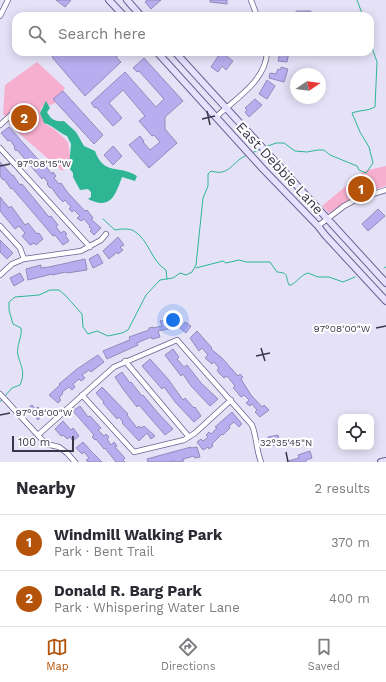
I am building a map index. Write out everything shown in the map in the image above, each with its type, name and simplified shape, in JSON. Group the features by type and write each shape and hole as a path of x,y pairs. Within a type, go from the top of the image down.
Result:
{"main road":[{"path":"109,0 120,12"},
{"path":"127,0 138,12"},
{"name":"East Debbie Lane","path":"160,56 386,301"},
{"name":"East Debbie Lane","path":"179,56 386,283"},
{"path":"381,462 386,461"}],"street":[{"path":"0,16 8,0"},
{"path":"251,0 256,12"},
{"path":"216,117 248,90 254,83 265,65 266,56"},
{"path":"0,125 11,115"},
{"path":"0,148 90,247"},
{"path":"318,226 344,206 357,199 386,190"},
{"path":"0,226 20,248 24,259"},
{"path":"0,275 12,264 24,259 81,251 90,247 106,234"},
{"path":"38,435 114,367 177,340 252,425 256,437 256,450 261,462"},
{"path":"125,361 189,437"},
{"path":"0,394 46,444 59,447 75,462"},
{"path":"82,395 134,452 184,440 231,400"}],"shaded area":[{"path":"37,62 65,88 54,104 42,107 40,113 44,123 54,129 68,142 71,162 62,171 13,128 3,114 5,85"},
{"path":"46,101 50,108 47,112 52,119 56,121 64,121 76,132 84,146 95,151 103,164 107,167 137,176 135,181 122,177 114,195 107,202 102,203 88,199 91,197 91,192 88,189 80,190 73,177 73,173 69,168 71,144 67,136 44,123 40,113"},
{"path":"386,166 386,186 355,196 329,213 322,206 364,171"}],"building":[{"path":"56,0 71,0 65,7"},
{"path":"147,0 161,0 151,9 145,2"},
{"path":"210,0 227,0 227,4 210,2"},
{"path":"296,11 311,11 311,12"},
{"path":"117,56 116,57 121,62 85,96 52,57"},
{"path":"218,56 226,56 233,61 226,70 222,66 218,72 211,67"},
{"path":"279,56 288,56 287,62 278,61"},
{"path":"144,58 183,101 165,117 165,129 177,143 149,168 129,145 140,136 150,150 160,142 154,135 152,136 139,121 145,116 123,90 109,103 122,118 113,126 91,103 125,72 156,107 164,99 139,71 137,72 133,68"},
{"path":"281,67 288,69 284,82 269,78 270,73 276,74 278,69 281,70"},
{"path":"267,80 275,86 267,99 259,94"},
{"path":"63,91 103,135 94,144 53,99"},
{"path":"255,99 262,105 249,117 245,112 247,110 245,108"},
{"path":"9,127 43,165 44,164 52,174 53,172 56,176 54,178 59,184 61,183 85,211 87,210 93,218 91,219 101,228 94,235 90,231 92,229 84,219 81,221 77,218 80,216 74,210 72,212 69,209 71,207 65,200 63,202 59,198 47,184 48,183 44,177 42,179 17,150 16,151 10,140 8,141 1,133"},
{"path":"113,146 122,156 113,165 104,155"},
{"path":"0,162 13,175 20,185 22,184 49,217 51,216 58,225 56,227 61,233 64,231 67,234 65,235 69,241 63,245 55,235 53,236 12,188 11,189 4,179 3,180 0,176"},
{"path":"0,197 9,208 11,206 25,225 28,223 43,239 36,245 34,243 30,245 22,236 25,233 19,226 15,229 0,211"},
{"path":"378,209 385,216 368,231 362,224"},
{"path":"118,237 124,245 120,247 123,250 118,254 117,252 109,259 103,251"},
{"path":"0,240 13,253 7,259 0,252"},
{"path":"98,254 103,263 93,268 89,259"},
{"path":"85,259 87,270 52,274 28,280 26,269 41,265 41,268 49,267"},
{"path":"20,273 24,280 14,286 10,278"},
{"path":"170,318 173,328 158,331 160,337 152,339 151,337 137,343 138,345 107,359 103,351 130,340 129,337 149,330 149,328 162,326 160,321"},
{"path":"185,322 191,326 186,333 180,328"},
{"path":"197,331 212,348 211,349 222,358 238,376 240,374 243,377 241,379 251,395 262,407 264,405 269,410 260,417 255,412 257,410 252,404 250,406 246,403 249,400 244,395 241,397 233,388 235,386 227,376 224,378 219,373 217,370 219,368 214,362 212,364 205,358 208,355 202,348 199,351 190,338"},
{"path":"173,349 179,357 177,359 184,367 187,365 201,383 218,399 210,406 191,386 183,374 181,376 165,355"},
{"path":"98,355 104,362 91,372 89,370 82,375 85,378 81,381 79,379 73,384 75,387 72,390 69,387 62,392 63,393 59,398 61,400 58,403 49,395 60,385 59,384 77,369"},
{"path":"150,359 168,379 183,400 185,398 194,408 195,407 201,416 194,422 176,403 164,387 162,389 142,366"},
{"path":"122,372 130,383 131,382 173,429 165,435 139,405 137,407 115,377"},
{"path":"102,387 128,414 127,415 137,428 139,426 141,428 144,426 155,436 151,439 147,433 139,441 122,423 123,422 119,417 117,419 96,393"},
{"path":"32,405 35,409 38,407 43,412 39,415 41,417 38,420 28,408"},
{"path":"80,406 88,417 90,416 101,428 98,430 104,436 106,434 109,437 107,439 111,445 114,442 117,446 115,447 125,458 123,460 125,462 116,462 105,448 104,449 96,439 95,440 92,437 94,435 73,411"},
{"path":"232,412 242,424 239,427 234,422 229,426 230,428 223,435 222,434 212,444 213,446 209,449 208,447 203,450 197,442 201,439 203,441 208,437 206,435 209,432 211,434 217,428 215,427"},
{"path":"63,421 71,430 73,428 79,436 73,441 70,437 67,439 63,435 61,436 55,429"},
{"path":"278,435 280,444 267,447 266,441 269,441 268,437"},
{"path":"83,442 102,462 88,462 86,460 89,458 84,452 82,454 76,448"},
{"path":"191,447 197,447 200,457 195,458 194,456 183,459 184,461 177,462 148,462 147,459"},
{"path":"310,451 312,458 306,460 306,462 288,462 299,458 298,455"}],"waterway":[{"path":"357,0 362,12"},
{"path":"265,147 276,143 284,143 295,151 307,152 324,150 330,155 357,166 359,170 366,173 373,163 369,147 360,132 352,113 375,107 377,62 374,53"},
{"path":"252,153 260,149"},
{"path":"4,397 12,388 20,385 23,374 18,356 21,328 13,324 9,310 9,302 15,297 39,295 50,290 59,290 82,314 83,327 88,334 97,331 108,336 128,330 146,295 160,280 173,278 180,273 186,275 192,272 196,265 203,198 208,186 208,174 211,171 223,172 247,155"},
{"path":"103,219 115,230 130,229 139,235 157,261 166,270 167,279"},
{"path":"196,268 223,261 226,263 239,260 246,262 270,262 277,272 285,274 289,285 293,284 303,275 308,273 318,277 329,277 343,282 355,277"}],"place":[{"name":"Donald R. Barg Park","path":"24,118"},
{"name":"Windmill Walking Park","path":"361,189"}]}
